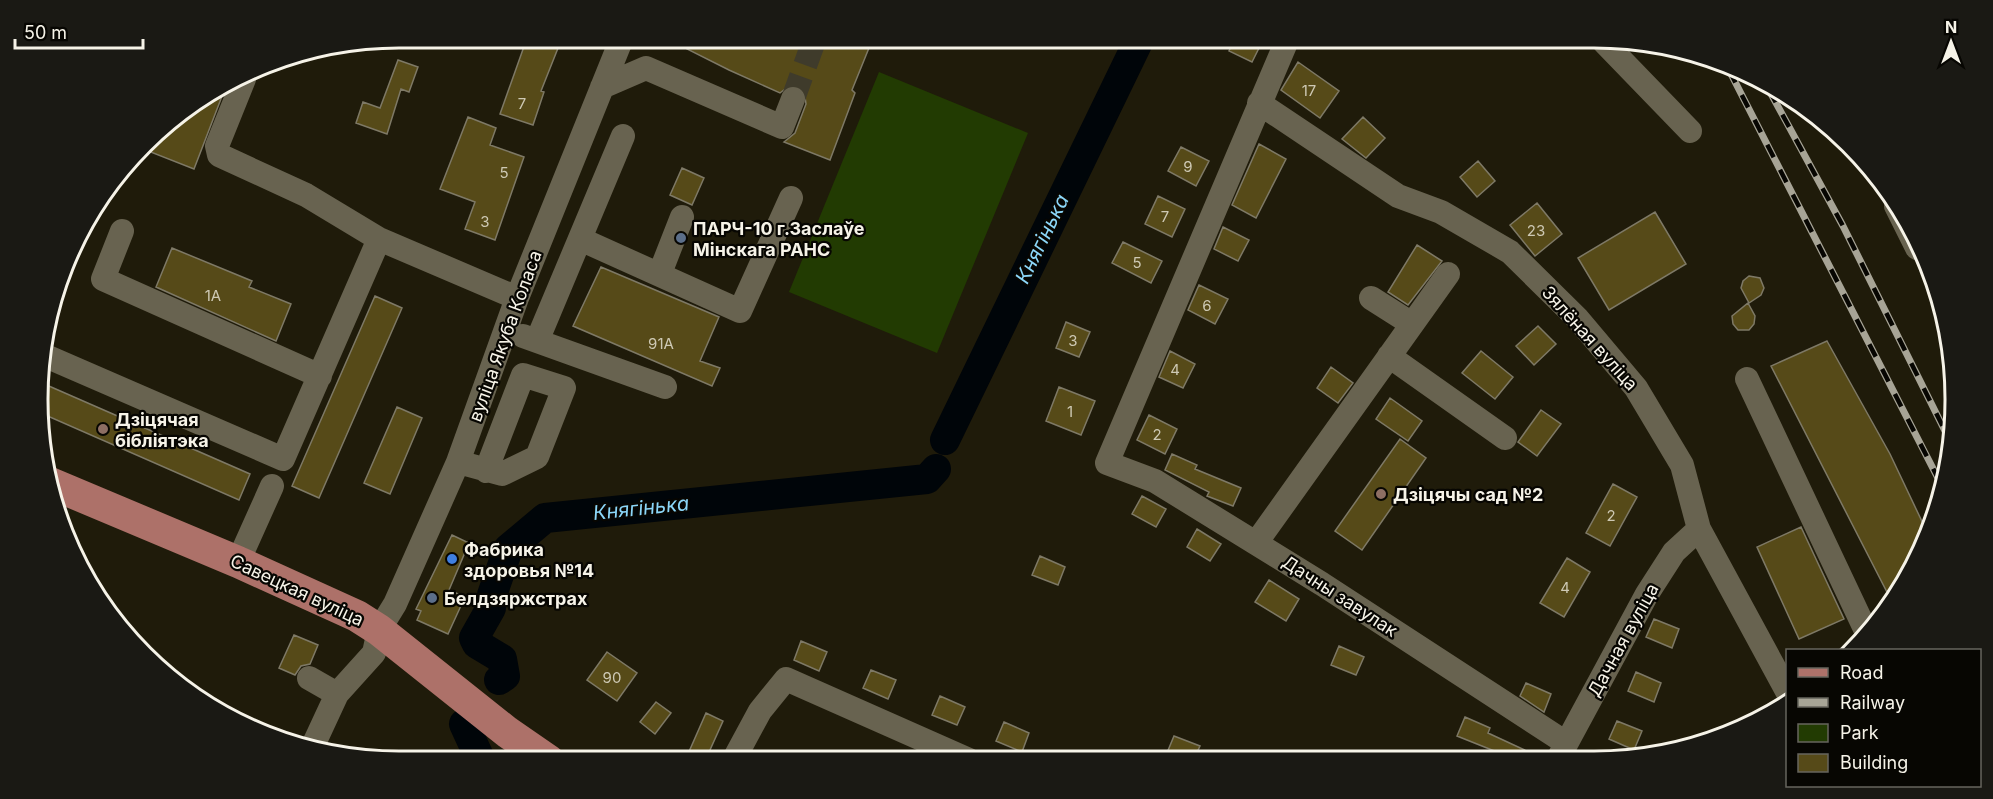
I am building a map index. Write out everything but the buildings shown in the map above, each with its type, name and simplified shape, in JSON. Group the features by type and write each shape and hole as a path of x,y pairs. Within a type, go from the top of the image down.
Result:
{"main road":[{"name":"Савецкая вуліца","path":"59,487 238,562 357,616 380,630 507,732 535,751"}],"street":[{"name":"вуліца Якуба Коласа","path":"315,740 338,694 374,653 380,630 395,604 458,462 517,298 618,48"},
{"path":"1259,103 1284,48"},
{"path":"1610,49 1690,131"},
{"path":"602,87 646,68 782,127 793,99"},
{"path":"242,85 218,146 219,155 306,195 379,238 517,298"},
{"name":"Дачны завулак","path":"1259,103 1107,463 1155,481 1256,543 1562,751"},
{"name":"Зялёная вуліца","path":"1259,103 1398,196 1441,212 1510,252 1577,318 1636,388 1682,465 1700,529 1786,689"},
{"path":"537,341 622,136"},
{"path":"580,239 660,273 740,311 791,198"},
{"path":"660,273 682,217"},
{"path":"122,231 103,279 320,376"},
{"path":"51,358 283,459 379,238"},
{"path":"1256,543 1448,274"},
{"path":"1371,298 1412,324"},
{"path":"506,330 665,387"},
{"path":"1389,356 1506,438"},
{"path":"1747,379 1863,625"},
{"path":"458,462 486,471"},
{"path":"238,562 272,486"},
{"name":"Дачная вуліца","path":"1562,751 1647,594 1674,552 1700,529"},
{"path":"309,678 338,694"},
{"path":"738,751 760,711 786,679 949,751"}],"green space":[{"path":"879,72 1028,133 937,353 789,292"}],"waterway":[{"name":"Княгінька","path":"945,440 1135,48"},
{"name":"Княгінька","path":"499,680 505,676 502,659 477,644 474,638 491,608 492,595 508,549 545,518 927,479 936,469"},
{"name":"Княгінька","path":"464,724 476,751"}],"tunnel":[{"path":"793,99 811,48"}],"railway":[{"path":"1733,77 1936,475"},
{"path":"1773,97 1843,226 1943,428"}],"place":[{"name":"ПАРЧ-10 г.Заслаўе Мінскага РАНС","path":"681,238"},
{"name":"Дзіцячая бібліятэка","path":"103,429"},
{"name":"Дзіцячы сад №2","path":"1381,494"},
{"name":"Фабрика здоровья №14","path":"452,559"},
{"name":"Белдзяржстрах","path":"432,598"}]}
